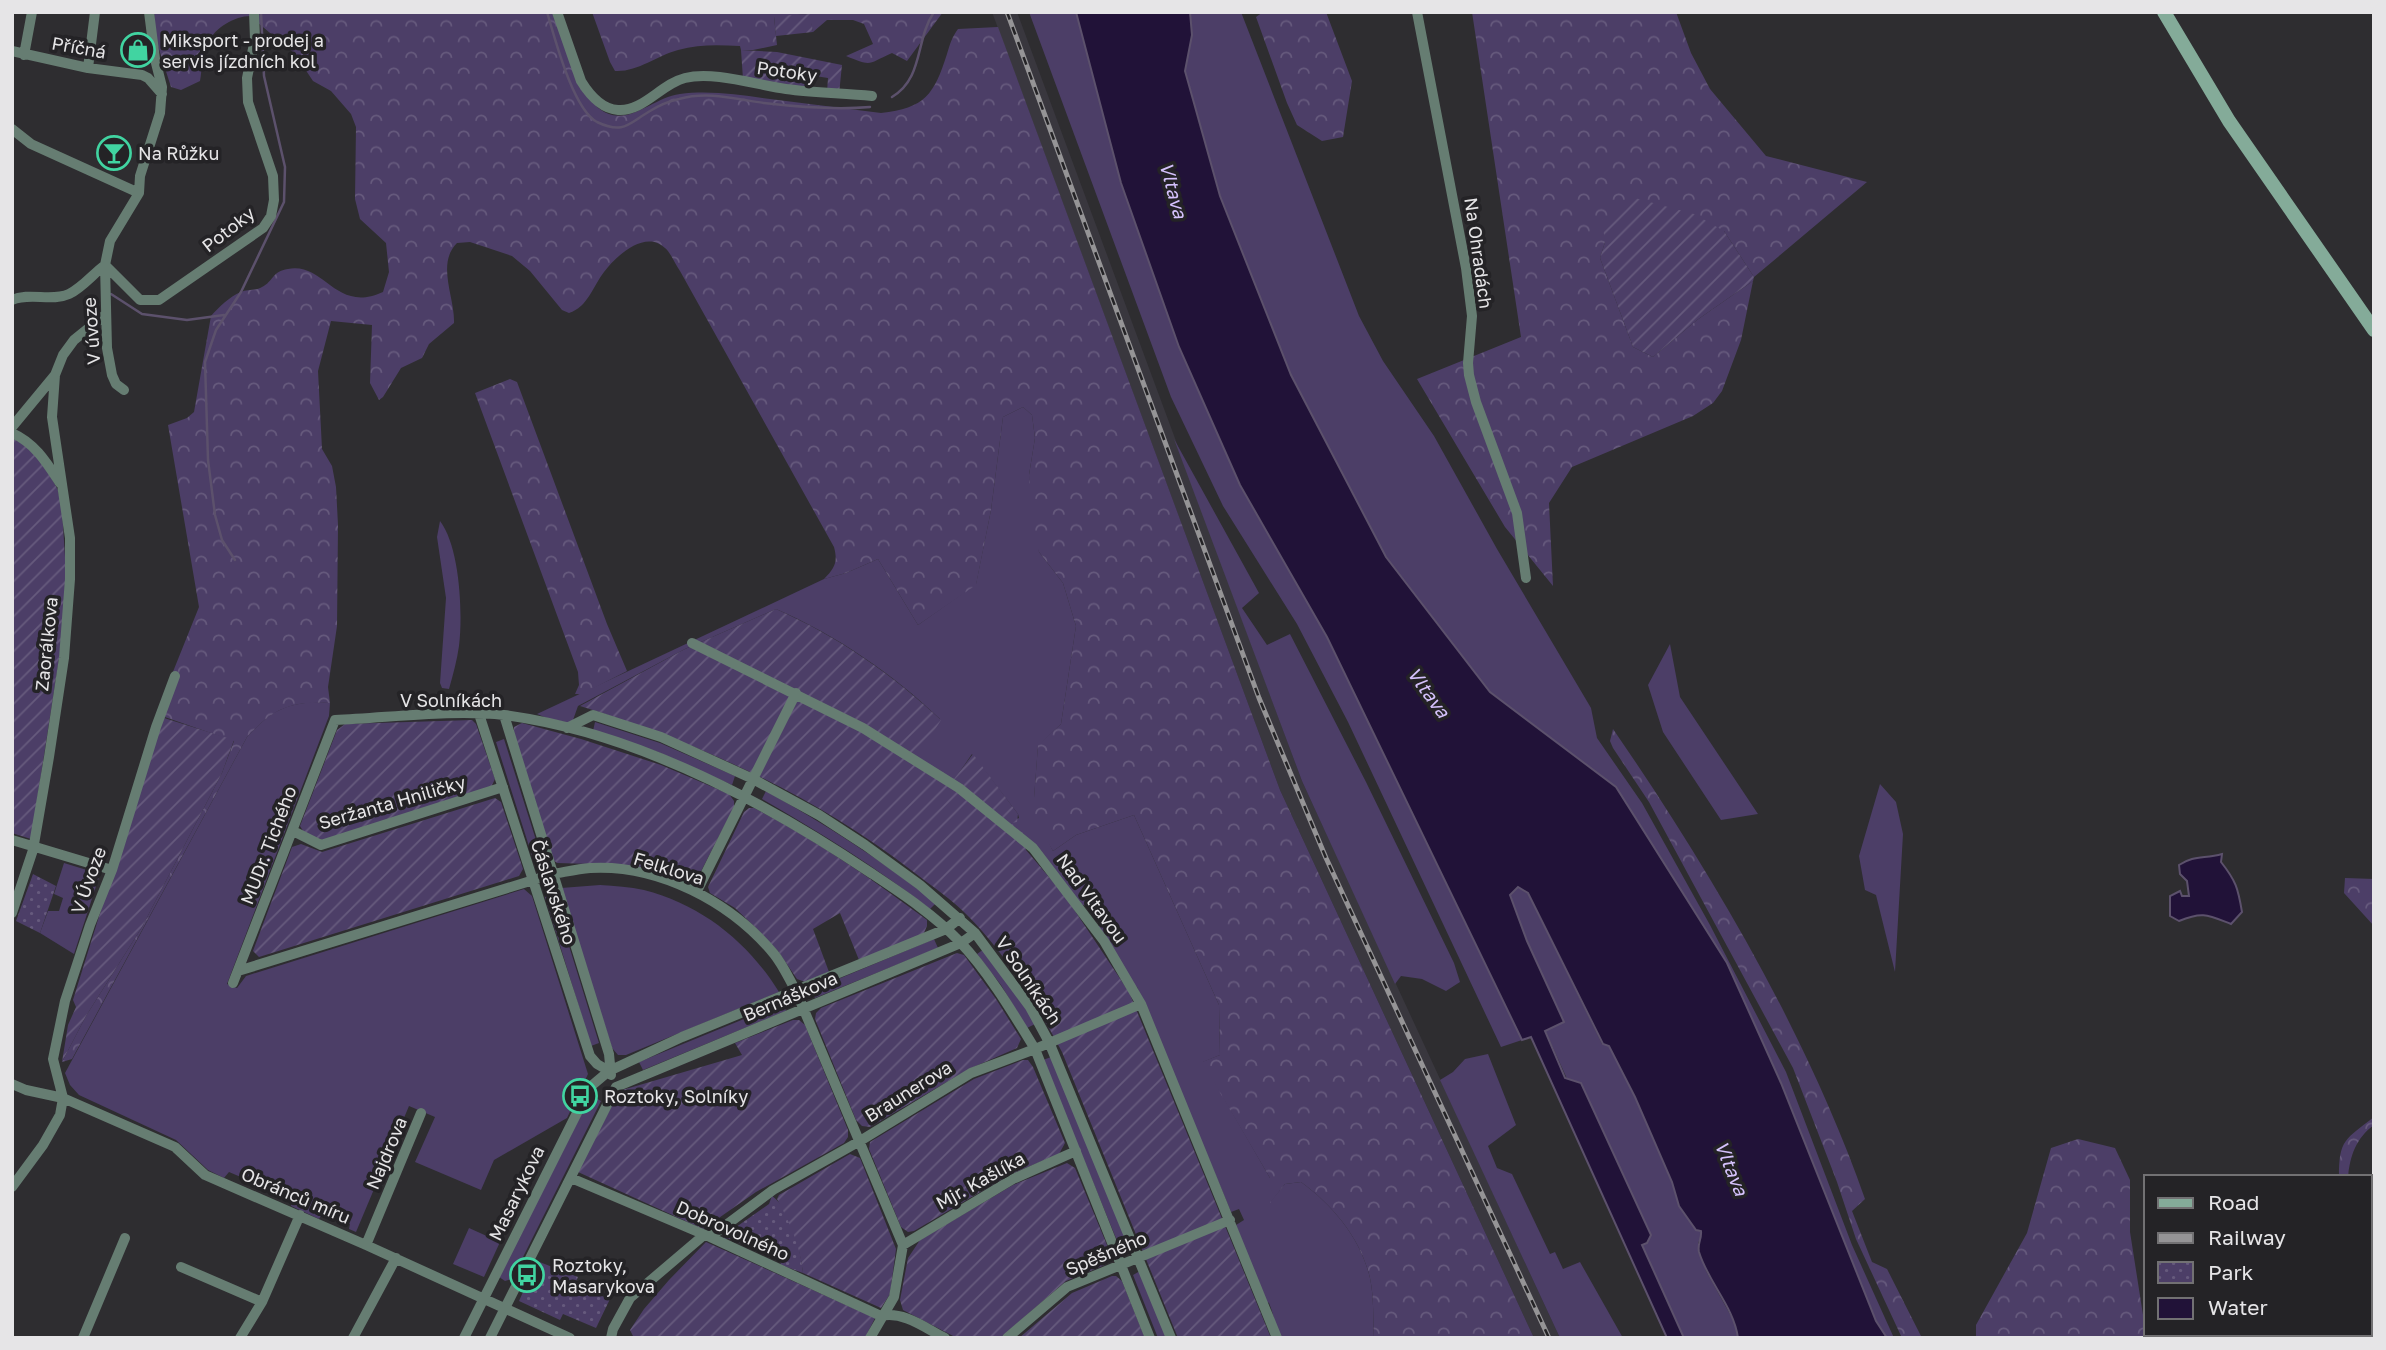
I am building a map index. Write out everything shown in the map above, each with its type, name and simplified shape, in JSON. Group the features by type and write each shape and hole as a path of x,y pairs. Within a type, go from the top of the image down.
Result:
{"street":[{"name":"Příčná","path":"24,55 32,12"},
{"path":"88,68 95,12"},
{"path":"12,288 18,299 69,294 105,265 110,241 139,193 140,176 160,113 162,94 149,27 149,12"},
{"name":"Potoky","path":"105,265 140,300 159,300 263,228 271,216 274,200 273,176 248,102 247,78 255,39 254,12"},
{"name":"Potoky","path":"557,12 581,81 587,91 607,108 629,110 684,78 704,76 812,92 872,96"},
{"name":"Na Ohradách","path":"1417,12 1466,268 1472,316 1469,375 1476,402 1517,513 1526,578"},
{"path":"2164,12 2229,121 2374,330"},
{"name":"Příčná","path":"12,51 88,68 142,75 162,94"},
{"path":"12,129 31,144 139,193"},
{"name":"V úvoze","path":"105,265 107,348 116,384 124,390"},
{"path":"12,427 55,375 63,355 74,340 106,314"},
{"name":"Zaorálkova","path":"12,913 34,846 64,657 70,538 52,417 55,375"},
{"path":"12,433 39,453 62,487"},
{"name":"Nad Vltavou","path":"692,643 863,728 959,788 1033,848 1104,941 1141,1004 1277,1338"},
{"name":"V Úvoze","path":"62,1098 53,1059 65,1001 90,925 112,870 156,727 175,676"},
{"path":"697,891 796,693"},
{"name":"V Solníkách","path":"335,720 479,714 504,715 567,728 654,755 745,798 855,862 901,894 961,943 1016,1018 1035,1049 1150,1338"},
{"name":"Čáslavského","path":"479,714 590,1056 609,1071"},
{"name":"Čáslavského","path":"504,715 609,1054 609,1071 616,1087"},
{"name":"V Solníkách","path":"567,728 593,715 661,737 753,779 819,815 865,845 920,885 975,933 1030,1007 1049,1042 1171,1338"},
{"name":"MUDr. Tichého","path":"233,983 335,720"},
{"name":"Seržanta Hniličky","path":"293,831 321,845 503,787"},
{"path":"12,840 112,870"},
{"name":"Felklova","path":"239,971 553,874 592,868 639,873 697,891 749,927 775,956 796,991 903,1244"},
{"name":"Bernáškova","path":"609,1071 682,1037 946,929 960,918"},
{"name":"Bernáškova","path":"616,1087 961,943 975,933"},
{"name":"Braunerova","path":"611,1338 630,1298 707,1236 773,1190 860,1142 971,1073 1141,1004"},
{"name":"Masarykova","path":"464,1338 590,1087 609,1071"},
{"name":"Obránců míru","path":"12,1084 62,1098 175,1147 205,1175 300,1215 570,1338"},
{"path":"489,1338 616,1087"},
{"path":"12,1187 28,1167 60,1115 62,1098"},
{"name":"Najdrova","path":"366,1245 421,1113"},
{"name":"Mjr. Kašlíka","path":"903,1244 1013,1179 1076,1151"},
{"name":"Dobrovolného","path":"570,1178 707,1236 881,1316 892,1313 901,1316 944,1338"},
{"path":"240,1338 262,1302 300,1215"},
{"name":"Spěšného","path":"1007,1338 1067,1287 1230,1220"},
{"path":"83,1338 125,1238"},
{"path":"870,1338 894,1297 903,1244"},
{"path":"353,1338 396,1258"},
{"path":"181,1267 262,1302"}],"shaded area":[{"path":"992,12 1017,12 1302,781 1560,1338 1534,1338 1280,790"}],"green space":[{"path":"154,12 553,12 596,106 617,116 627,115 680,94 702,93 881,113 896,111 926,97 937,80 958,29 998,27 1280,790 1534,1338 1374,1338 1370,1278 1353,1237 1335,1212 1301,1182 1285,1184 1270,1203 1270,1178 1202,1062 1220,1055 1219,1005 1134,815 1076,835 1053,851 1032,816 1028,803 1034,798 1038,745 1061,724 1076,626 1063,583 1039,552 1031,530 1029,475 1035,438 1032,415 1023,407 1003,417 991,510 976,585 918,625 878,559 824,579 835,564 834,547 671,256 665,248 649,241 623,252 604,272 586,301 569,313 562,310 530,271 512,256 470,242 457,243 451,251 447,271 454,323 429,344 422,358 401,368 379,400 370,383 372,325 331,321 318,371 322,449 332,466 338,525 337,626 328,687 330,703 304,703 284,708 266,719 247,737 72,1059 62,1062 86,1016 142,927 222,773 234,741 156,714 199,607 168,425 187,418 194,412 211,316 232,297 243,291 262,287 283,270 301,269 312,273 342,293 353,297 367,297 383,292 389,272 386,243 360,219 355,199 356,127 351,114 331,91 313,81 295,54 250,16 232,21 211,37 205,50 200,81 181,90 171,87 156,40"},
{"path":"592,12 943,12 907,61 892,53 870,63 846,56 873,44 864,24 853,20 827,20 813,32 809,14 774,17 777,45 753,50 741,50 740,46 694,47 678,50 631,69 615,71"},
{"path":"1029,12 1076,12 1121,183 1179,347 1240,485 1327,637 1522,1040 1501,1047 1348,722 1297,624 1223,506 1171,397"},
{"path":"1190,12 1241,12 1359,316 1383,361 1434,436 1591,708 1597,738 1642,803 1710,925 1786,1072 1852,1245 1894,1338 1887,1338 1876,1321 1616,787 1490,692 1386,557 1291,375 1220,196 1185,71 1192,35"},
{"path":"1263,12 1326,12 1352,81 1343,137 1322,141 1297,125 1256,17"},
{"path":"1472,12 1676,12 1691,53 1710,89 1766,156 1867,182 1754,277 1724,231 1605,242 1600,258 1633,347 1653,357 1697,320 1753,281 1741,340 1722,391 1713,403 1693,416 1572,467 1549,503 1553,586 1505,527 1417,379 1521,337"},
{"path":"810,14 813,32 776,36 774,16"},
{"path":"741,50 777,52 842,65 839,94 827,92 828,78 809,75 808,90 743,79"},
{"path":"1635,198 1694,214 1724,231 1754,277 1753,281 1697,320 1653,357 1633,347 1600,258 1605,242 1602,220"},
{"path":"510,379 517,382 627,671 582,694 575,694 579,685 578,672 475,393"},
{"path":"1023,407 1032,415 1035,438 1029,475 1039,552 1063,583 1076,626 1061,724 1038,746 1033,812 1053,851 1076,835 1134,815 1219,1005 1220,1055 1203,1062 1270,1178 1270,1202 1285,1184 1301,1182 1335,1212 1353,1237 1370,1278 1374,1338 1280,1338 1269,1303 1265,1301 1236,1225 1244,1220 1239,1209 1231,1212 1137,987 1099,928 1099,922 1009,822 1019,818 1018,814 972,754 954,780 917,757 940,719 883,671 842,643 776,609 685,649 578,706 570,723 537,714 824,579 878,559 918,625 976,584 991,510 1003,417"},
{"path":"12,438 37,452 58,490 66,573 61,646 31,839 12,833"},
{"path":"1174,439 1259,593 1242,608 1267,645 1290,634 1366,782 1454,963 1460,982 1446,991 1422,979 1401,976 1395,984 1302,781"},
{"path":"440,521 447,533 456,564 461,617 459,646 449,689 442,688 440,683 446,598 437,537"},
{"path":"776,609 821,631 863,657 922,703 941,720 918,757 954,779 973,754 1018,814 1017,822 1011,823 1023,833 1026,850 1065,896 1129,992 1271,1338 1178,1338 1062,1052 1008,964 962,910 873,842 794,794 711,754 580,706 685,649"},
{"path":"1670,644 1680,697 1758,814 1721,820 1663,732 1648,685"},
{"path":"312,702 330,703 329,716 227,984 237,988 246,976 524,889 532,896 588,1074 567,1118 494,1160 481,1190 415,1162 435,1117 409,1106 356,1232 349,1229 350,1224 323,1213 319,1219 291,1206 292,1199 229,1172 224,1178 208,1170 176,1140 79,1095 70,1085 65,1073 247,737 276,712"},
{"path":"161,717 234,740 222,773 142,927 86,1016 62,1062 68,1025 76,1007 73,1000"},
{"path":"472,720 476,724 495,779 491,787 323,840 305,834 300,826 337,730 345,724"},
{"path":"595,722 660,743 735,776 732,785 658,752 593,731"},
{"path":"522,723 661,765 729,794 734,801 734,807 697,879 689,882 656,870 626,865 557,863 552,859 514,736 514,727"},
{"path":"1613,729 1721,897 1786,1016 1842,1138 1865,1199 1852,1211 1872,1262 1887,1269 1922,1338 1902,1338 1856,1239 1793,1068 1649,802 1613,748 1610,741"},
{"path":"504,739 542,859 534,862 496,742"},
{"path":"1880,784 1896,802 1903,834 1895,972 1876,895 1865,890 1859,856"},
{"path":"766,791 853,844 936,903 930,909 848,851 762,799"},
{"path":"495,798 501,802 523,869 519,876 259,957 253,951 292,847 301,844 322,852"},
{"path":"749,808 777,820 821,846 927,920 923,935 859,960 840,913 813,929 829,972 805,982 797,979 778,951 758,930 735,908 710,893 708,887 744,812"},
{"path":"64,863 100,874 74,954 40,933 48,911 59,911 63,898 54,894"},
{"path":"33,874 56,886 40,933 16,921"},
{"path":"2345,878 2374,879 2374,926 2344,893"},
{"path":"600,885 644,890 685,905 704,916 722,928 753,957 779,992 626,1055 618,1055 612,1048 561,888"},
{"path":"1518,886 1528,893 1602,1044 1609,1046 1635,1097 1672,1182 1679,1206 1701,1231 1698,1243 1706,1271 1736,1325 1738,1338 1684,1338 1545,1030 1564,1022 1527,941 1510,895"},
{"path":"553,894 599,1043 591,1046 545,897"},
{"path":"934,939 938,948 815,998 812,990"},
{"path":"984,949 1009,981 1035,1024 1027,1028 1001,985 977,954"},
{"path":"957,953 964,955 996,999 1021,1039 1017,1048 969,1069 870,1127 862,1126 856,1120 815,1019 816,1013 821,1008"},
{"path":"783,1003 786,1011 643,1070 639,1062"},
{"path":"799,1020 805,1025 848,1130 844,1143 756,1192 703,1229 578,1172 619,1091 742,1055 735,1043"},
{"path":"1488,1054 1516,1125 1488,1146 1497,1168 1512,1174 1550,1254 1555,1252 1563,1269 1580,1262 1623,1338 1560,1338 1440,1080 1453,1072 1465,1059"},
{"path":"1051,1057 1128,1244 1120,1248 1043,1060"},
{"path":"1028,1060 1033,1067 1065,1143 1059,1154 1009,1175 908,1232 901,1227 869,1149 870,1142 974,1079"},
{"path":"589,1094 601,1101 512,1279 505,1281 499,1277"},
{"path":"2374,1117 2374,1125 2355,1148 2348,1175 2339,1175 2342,1147"},
{"path":"2078,1139 2115,1148 2130,1180 2130,1232 2144,1336 2149,1338 1976,1338 1976,1325 2027,1233 2051,1148"},
{"path":"850,1154 860,1158 896,1249 890,1294 881,1308 803,1273 794,1234 777,1199 779,1195"},
{"path":"1067,1163 1075,1168 1112,1257 1105,1265 1066,1281 1000,1338 957,1338 903,1310 900,1300 908,1258 920,1240 1013,1185"},
{"path":"772,1196 790,1220 803,1273 781,1265 780,1261 731,1239 724,1239 725,1231 729,1232 769,1204"},
{"path":"2372,1216 2374,1220 2372,1326"},
{"path":"469,1228 500,1242 484,1277 453,1264"},
{"path":"706,1242 875,1318 865,1338 633,1336 630,1330 644,1309"},
{"path":"537,1261 578,1277 574,1286 610,1299 596,1328 563,1314 560,1320 519,1301"},
{"path":"1140,1271 1167,1338 1158,1338 1133,1275"},
{"path":"1112,1276 1122,1281 1145,1338 1019,1338 1072,1293"}],"water":[{"name":"Vltava","path":"1076,12 1190,12 1192,35 1185,71 1220,196 1291,375 1386,557 1490,692 1616,787 1727,963 1781,1083 1876,1321 1887,1338 1738,1338 1736,1327 1699,1252 1701,1231 1696,1230 1679,1206 1672,1182 1635,1097 1609,1046 1603,1044 1528,893 1518,887 1510,895 1527,941 1564,1022 1545,1031 1565,1078 1581,1083 1651,1235 1647,1243 1642,1245 1684,1338 1667,1338 1531,1037 1522,1040 1327,637 1240,485 1179,347 1121,183"},
{"path":"2222,854 2221,862 2236,885 2242,912 2231,924 2205,915 2179,921 2170,916 2170,896 2180,891 2182,896 2189,896 2187,881 2180,874 2179,865 2194,858"}],"waterway":[{"path":"235,560 222,540 215,515 208,460 205,362 216,330 241,292 284,202 285,167 264,76 261,12"},
{"path":"547,12 566,72 580,103 588,115 606,126 626,126 664,104 700,96 722,96 804,107 870,107"},
{"path":"892,97 909,80 934,12"},
{"path":"111,294 142,314 187,320 224,315"}],"railway":[{"path":"1007,12 1259,698 1326,858 1549,1338"}],"place":[{"name":"Miksport - prodej a servis jízdních kol","path":"138,50"},
{"name":"Na Růžku","path":"114,153"},
{"name":"Roztoky, Solníky","path":"580,1096"},
{"name":"Roztoky, Masarykova","path":"527,1275"}]}
